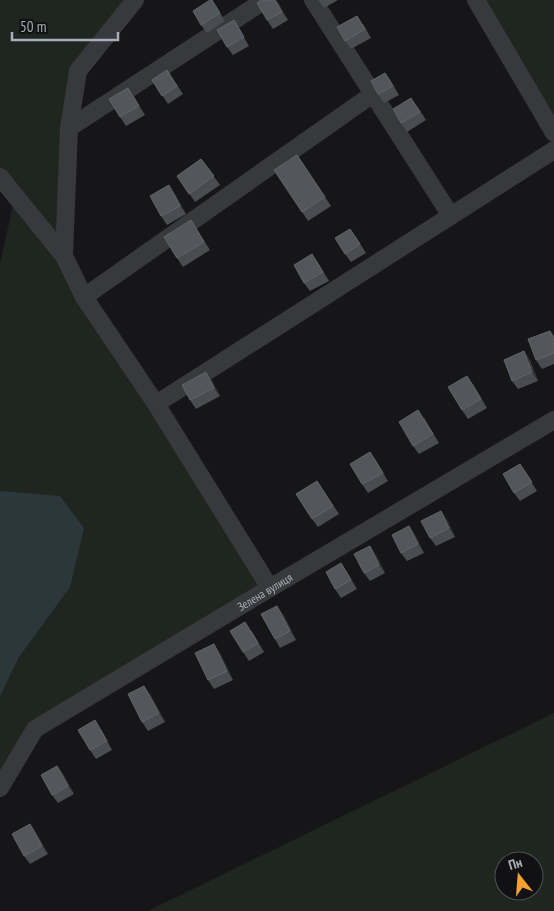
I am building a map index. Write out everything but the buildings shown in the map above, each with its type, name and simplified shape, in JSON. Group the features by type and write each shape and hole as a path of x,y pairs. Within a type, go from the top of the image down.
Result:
{"street":[{"path":"64,256 69,128 78,72 135,0"},
{"path":"69,128 265,0"},
{"path":"314,0 451,216"},
{"path":"476,0 554,133"},
{"path":"84,297 373,94"},
{"path":"156,404 554,150"},
{"path":"0,177 64,256 84,297 156,404 270,588"},
{"name":"Зелена вулиця","path":"0,788 35,729 554,420"}],"shaded area":[{"path":"0,0 135,0 78,72 64,256 270,588 35,729 0,788 0,264 15,196 0,177"},
{"path":"476,0 554,0 554,133"},
{"path":"0,491 60,496 84,528 70,587 19,657 0,696"},
{"path":"554,713 554,911 148,911"}]}
